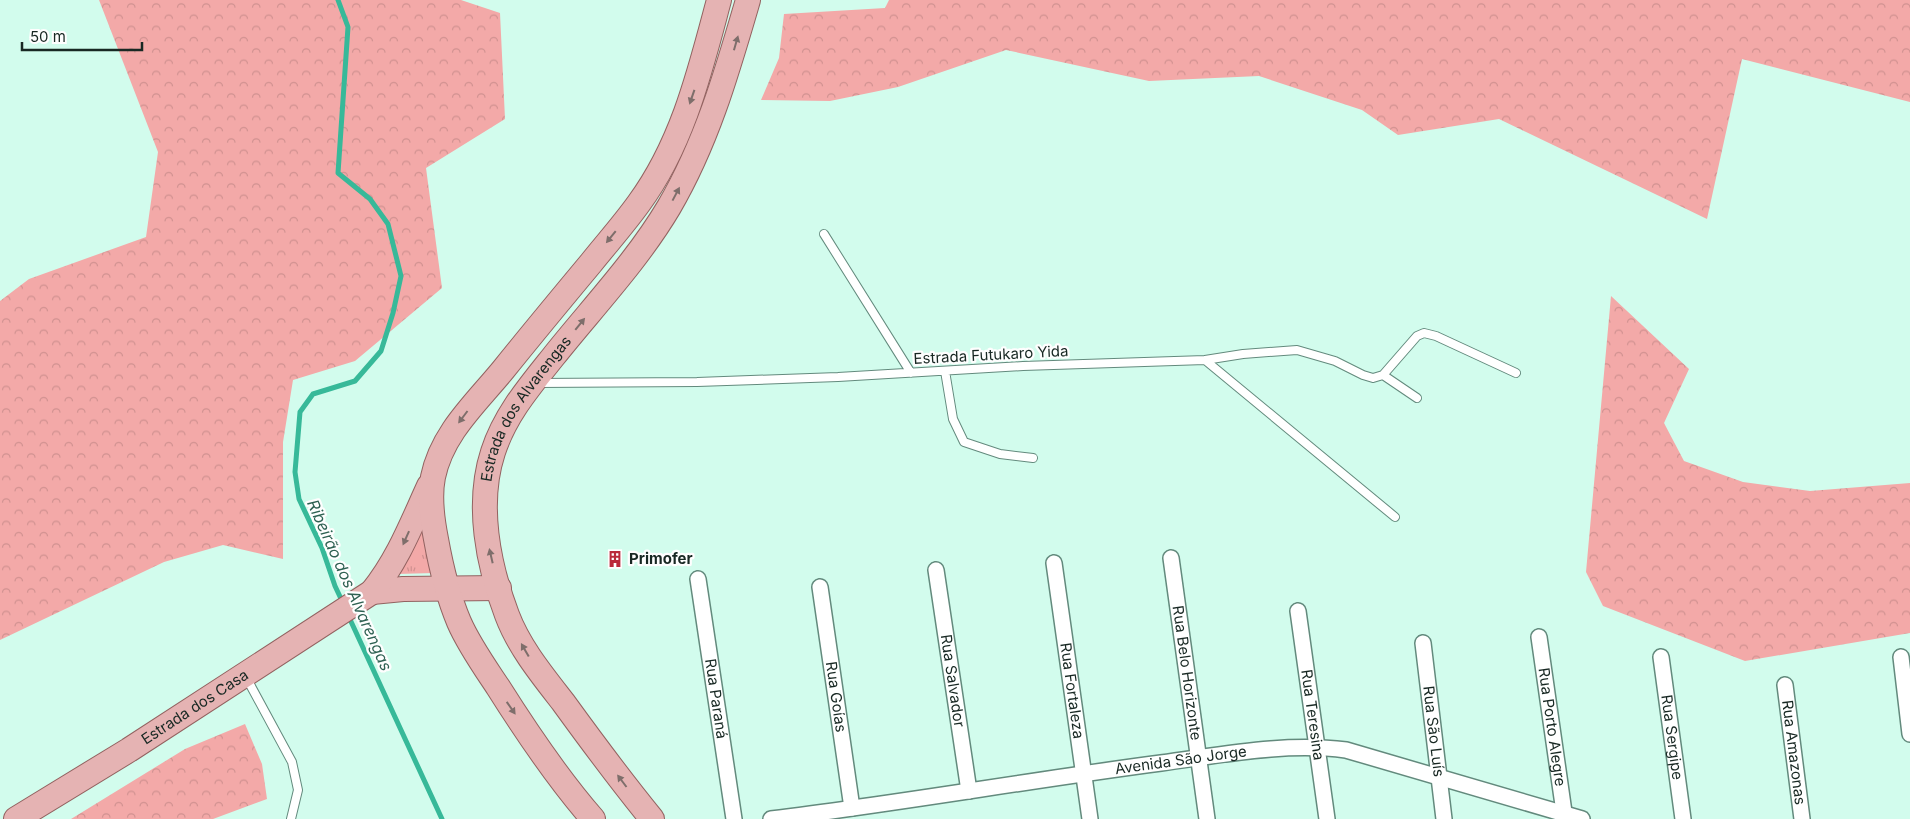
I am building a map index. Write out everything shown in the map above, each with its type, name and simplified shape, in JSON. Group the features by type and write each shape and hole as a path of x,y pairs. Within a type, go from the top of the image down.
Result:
{"main road":[{"name":"Estrada dos Alvarengas","path":"593,819 562,781 539,748 476,654 459,622 448,588 433,519 432,478 449,438 464,414 494,381 618,230 655,178 680,128 691,99 719,0"},
{"name":"Estrada dos Alvarengas","path":"652,819 526,653 507,616 489,551 486,524 486,488 490,462 502,429 517,404 638,252 669,207 708,127 723,85 748,0"},
{"path":"365,596 384,577 400,550 432,478"},
{"path":"365,596 403,589 499,588"},
{"path":"403,589 436,604 459,622"},
{"name":"Estrada dos Casa","path":"16,819 129,750 365,596"},
{"path":"539,748 572,819"}],"street":[{"name":"Rua Belo Horizonte","path":"1171,558 1207,819"},
{"name":"Rua Fortaleza","path":"1054,562 1090,819"},
{"name":"Rua Salvador","path":"936,570 969,791"},
{"name":"Rua Paraná","path":"698,579 734,819"},
{"name":"Rua Goías","path":"820,587 852,808"},
{"name":"Rua Teresina","path":"1298,611 1327,819"},
{"name":"Rua Porto Alegre","path":"1539,637 1564,817"},
{"name":"Rua São Luís","path":"1423,644 1444,819"},
{"name":"Rua Sergipe","path":"1662,657 1683,819"},
{"path":"1901,657 1910,734"},
{"name":"Rua Amazonas","path":"1785,684 1802,819"},
{"name":"Avenida São Jorge","path":"771,819 1198,758 1282,748 1318,747 1346,750 1439,777 1564,817 1582,819"}],"lane":[{"path":"824,234 911,373"},
{"path":"1417,398 1383,375 1416,336 1424,332 1516,373"},
{"name":"Estrada Futukaro Yida","path":"533,382 697,382 911,373 1023,366 1205,360 1243,354 1297,350 1335,361 1373,378 1383,375"},
{"path":"1205,360 1395,517"},
{"path":"945,371 953,419 964,442 1000,454 1033,458"},
{"path":"246,675 292,762 298,790 291,819"}],"green space":[{"path":"99,0 461,0 500,13 505,119 426,168 442,288 355,361 293,380 283,442 283,559 223,545 164,562 0,640 0,301 29,279 146,237 158,152"},
{"path":"889,0 1910,0 1910,102 1742,59 1707,219 1499,119 1398,135 1362,110 1259,76 1149,81 1006,50 898,87 830,101 761,100 779,58 784,14 885,8"},
{"path":"1611,296 1689,369 1664,423 1684,461 1743,482 1810,491 1910,483 1910,633 1745,661 1603,606 1586,572"},
{"path":"425,525 435,573 397,574"},
{"path":"245,724 262,764 267,799 213,819 71,819 185,749"}],"waterway":[{"name":"Ribeirão dos Alvarengas","path":"338,0 348,27 338,173 370,199 388,224 401,276 393,313 381,351 355,381 313,394 300,412 295,472 299,499 322,548 343,603"},
{"name":"Ribeirão dos Alvarengas","path":"348,615 442,819"}],"place":[{"name":"Primofer","path":"615,559"}]}
